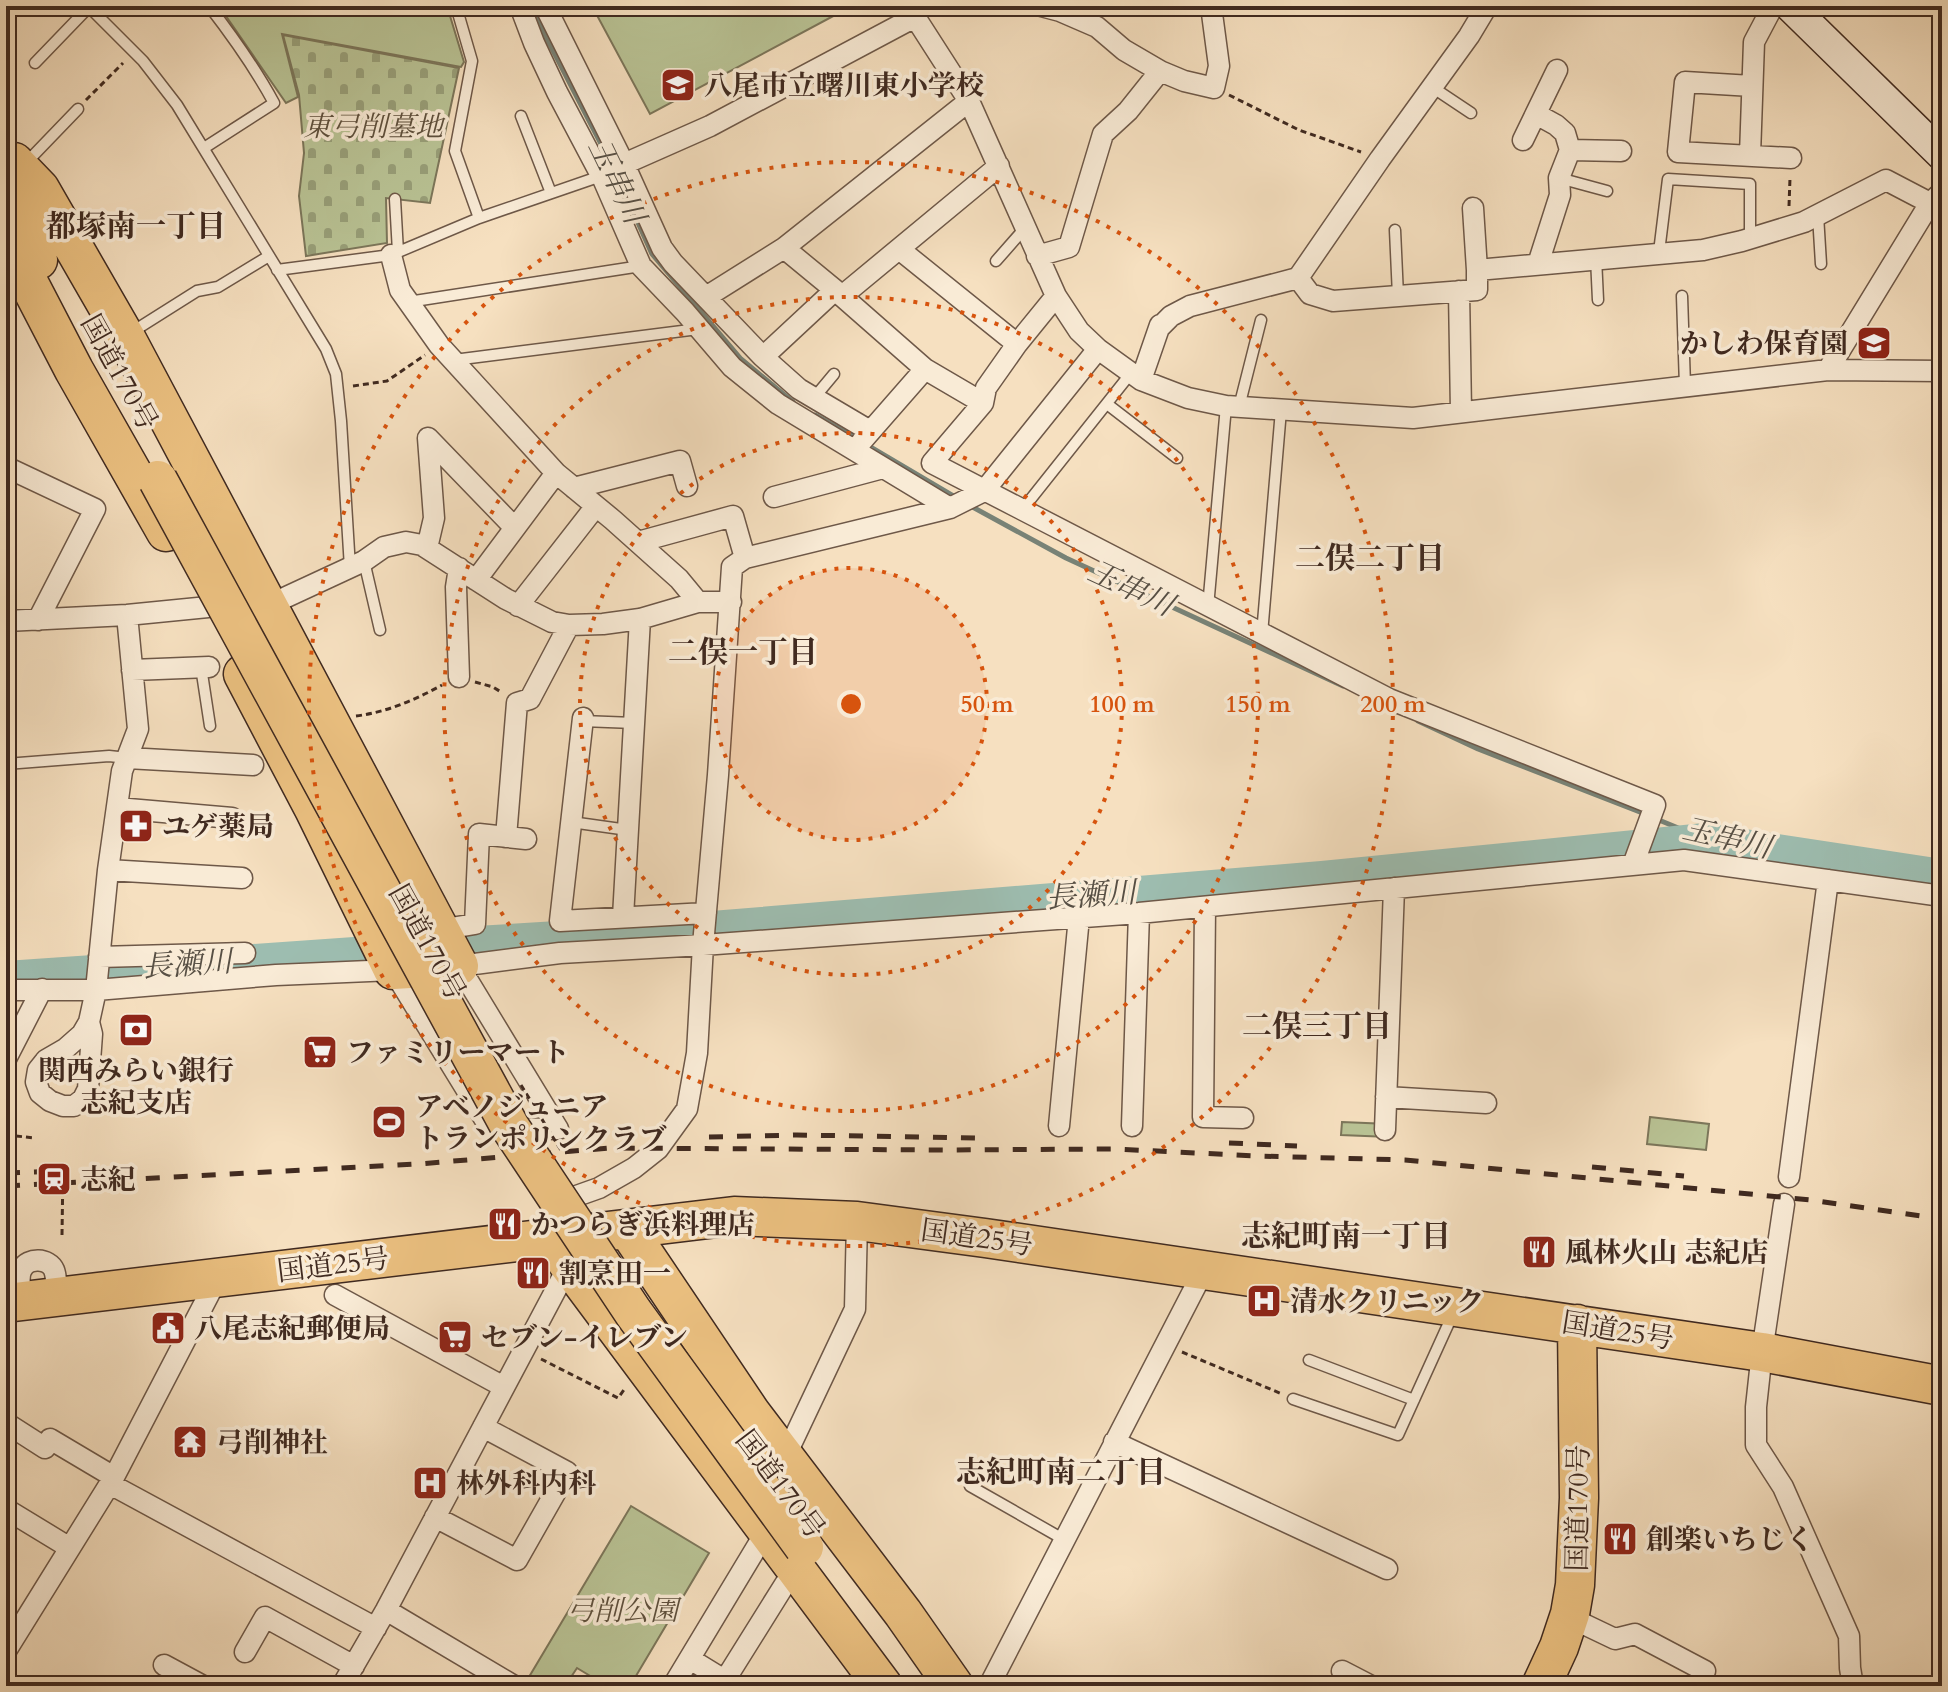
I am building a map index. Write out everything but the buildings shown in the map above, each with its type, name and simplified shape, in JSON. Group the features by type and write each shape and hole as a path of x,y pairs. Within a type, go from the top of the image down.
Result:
{"highway":[{"path":"6,239 74,370 241,606 459,966 393,970 314,809 241,606 125,336 40,189 12,169"},
{"name":"国道170号","path":"12,169 166,476 287,683 527,1120 807,1551 907,1686"},
{"name":"国道25号","path":"28,1300 217,1279 560,1251 628,1230 734,1216 857,1221 1762,1352 1942,1386"},
{"path":"628,1230 751,1413 778,1492 807,1551 883,1686"},
{"path":"560,1251 632,1370 778,1492 903,1613 954,1686"},
{"path":"632,1370 686,1316"},
{"name":"国道170号","path":"1541,1686 1559,1647 1575,1585 1579,1498 1577,1324"},
{"name":"国道170号","path":"807,1551 931,1686"}],"street":[{"path":"520,6 534,43 601,176 641,266 732,367 778,404 950,508"},
{"path":"545,6 662,248 673,263 763,357 799,389 870,431"},
{"path":"1041,6 1097,27 1124,50 1160,71 1214,88 1219,66 1211,6"},
{"path":"1136,376 1160,326 1171,316 1190,306 1298,278 1487,6"},
{"path":"1750,155 1754,42 1793,8 1942,155"},
{"path":"624,164 710,126 912,12 969,101 1056,296 1079,331 1136,376 1188,398 1233,407 1413,418 1828,370 1942,371"},
{"path":"1523,140 1557,70"},
{"path":"1037,256 1069,247 1103,134 1128,111 1160,71"},
{"path":"1752,86 1685,82 1678,152 1791,158"},
{"path":"706,297 784,248 969,101"},
{"path":"1536,114 1565,133 1570,150 1559,178 1560,195 1538,264"},
{"path":"1570,150 1621,151"},
{"path":"763,357 999,166"},
{"path":"1477,270 1703,250 1788,227 1886,180 1936,197 1828,370"},
{"path":"1298,278 1310,294 1333,301 1477,290 1473,208"},
{"path":"784,248 925,369 983,403"},
{"path":"899,249 1017,344"},
{"path":"394,254 400,290 439,345 556,473 679,579 698,602"},
{"path":"1459,291 1461,412"},
{"path":"1056,296 986,388 983,403 932,463 1389,699 1655,805 1633,865"},
{"path":"342,1686 524,1350 560,1251 548,1206 599,1188 634,1168 658,1149 687,1109 697,1053 732,567 745,558 950,508 984,491 1098,349"},
{"path":"854,451 925,369"},
{"path":"427,548 434,518 428,438 514,527"},
{"path":"574,488 680,461 687,486"},
{"path":"6,467 95,509 38,620"},
{"path":"774,497 883,468"},
{"path":"459,677 456,587 514,527 556,473"},
{"path":"518,606 596,506"},
{"path":"638,542 733,516 745,558"},
{"path":"6,621 241,606 357,564 384,547 406,542 422,545 518,606 552,622 603,624 640,619 698,602 731,602"},
{"path":"89,1022 96,990 122,771 138,729 127,615"},
{"path":"623,917 640,619"},
{"path":"439,930 475,924 479,834 516,838 517,703 530,699 569,625"},
{"path":"132,670 205,667"},
{"path":"582,719 560,921 706,913"},
{"path":"127,758 253,765"},
{"path":"117,808 232,818"},
{"path":"6,990 96,990 276,975 393,970 490,1128 558,1129 459,966 560,953 1139,913 1684,860 1942,896"},
{"path":"108,870 242,878"},
{"path":"1789,1177 1828,880"},
{"path":"1385,1130 1394,888"},
{"path":"1205,907 1203,1117 1243,1118"},
{"path":"1132,1126 1139,913"},
{"path":"1059,1126 1079,917"},
{"path":"99,957 245,953"},
{"path":"6,1059 42,989"},
{"path":"1386,1097 1486,1103"},
{"path":"1784,1204 1762,1352 1756,1407 1756,1445 1783,1487 1849,1636 1853,1686"},
{"path":"673,1686 778,1492 855,1309 857,1221"},
{"path":"989,1686 1204,1270"},
{"path":"6,1651 112,1480 217,1279"},
{"path":"335,1295 504,1387"},
{"path":"6,1423 45,1448 50,1439 112,1480 514,1686"},
{"path":"435,1517 517,1560 567,1472 483,1427"},
{"path":"1114,1442 1387,1569"},
{"path":"6,1509 70,1548"},
{"path":"690,1659 730,1683 807,1551"},
{"path":"245,1652 265,1617 354,1666"},
{"path":"1569,1617 1615,1639 1635,1634 1705,1671"},
{"path":"164,1665 203,1686"},
{"path":"1342,1671 1371,1686"}],"lane":[{"path":"204,148 274,103 235,39 209,6"},
{"path":"456,6 472,61 455,151 479,218"},
{"path":"35,63 88,7 134,51 177,105 204,148 326,349 336,374 357,564 380,630"},
{"path":"1432,87 1471,113"},
{"path":"12,169 78,109"},
{"path":"521,116 551,193"},
{"path":"277,270 394,254 479,218 601,176 624,164"},
{"path":"1559,178 1607,191"},
{"path":"1659,252 1668,179 1750,184 1750,238"},
{"path":"394,254 395,199"},
{"path":"1818,215 1821,264"},
{"path":"996,261 1025,228"},
{"path":"1395,230 1398,296"},
{"path":"125,336 197,291 218,287 269,256"},
{"path":"1596,258 1598,300"},
{"path":"408,302 641,266"},
{"path":"1682,296 1685,386"},
{"path":"1208,607 1233,407 1261,320"},
{"path":"454,360 699,328"},
{"path":"814,398 834,374"},
{"path":"1022,510 1107,404 1136,376"},
{"path":"1107,404 1177,458"},
{"path":"1262,634 1281,410"},
{"path":"205,667 210,726"},
{"path":"582,719 634,723"},
{"path":"6,764 109,756 127,758"},
{"path":"571,822 628,830"},
{"path":"1293,1399 1398,1435 1456,1306"},
{"path":"1309,1360 1414,1400"},
{"path":"970,1486 1063,1539"}],"path":[{"path":"78,109 134,51"},
{"path":"1214,88 1299,130 1380,159"},
{"path":"1788,227 1791,158"},
{"path":"337,386 387,381 439,345"},
{"path":"349,717 380,713 459,677 493,687 517,703"},
{"path":"16,1136 35,1138"},
{"path":"62,1235 63,1167"},
{"path":"1165,1345 1293,1399"},
{"path":"524,1350 618,1398 632,1370"}],"green space":[{"path":"219,6 447,6 464,62 461,67 282,34 298,97 286,103"},
{"path":"592,6 852,6 650,114"},
{"name":"東弓削墓地","path":"283,35 459,68 430,203 386,198 387,243 306,256 299,196 304,153 299,95"},
{"path":"1650,1117 1709,1124 1706,1150 1647,1144"},
{"path":"1342,1122 1389,1124 1389,1137 1341,1135"},
{"name":"弓削公園","path":"631,1506 709,1553 630,1686 607,1686 577,1668 565,1686 532,1686 526,1682"}],"waterway":[{"name":"玉串川","path":"533,6 615,171 652,254 741,359 793,402"},
{"name":"玉串川","path":"815,415 859,440"},
{"name":"玉串川","path":"867,445 955,497"},
{"name":"玉串川","path":"967,504 1066,558 1343,686"},
{"name":"玉串川","path":"1418,721 1478,749 1645,814"},
{"name":"玉串川","path":"1654,818 1705,839"},
{"name":"長瀬川","path":"477,942 687,929 1322,877 1705,839 1942,875"},
{"name":"長瀬川","path":"6,977 369,952"}],"railway":[{"path":"709,1137 981,1138"},
{"path":"1229,1143 1297,1146"},
{"path":"6,1186 418,1164 610,1148 1115,1149 1405,1160 1810,1200 1942,1219"},
{"path":"1592,1167 1684,1176"},
{"path":"6,1173 66,1171"}],"place":[{"name":"八尾市立曙川東小学校","path":"678,85"},
{"name":"かしわ保育園","path":"1874,343"},
{"name":"ユゲ薬局","path":"136,826"},
{"name":"関西みらい銀行 志紀支店","path":"136,1030"},
{"name":"ファミリーマート","path":"320,1052"},
{"name":"アベノジュニア トランポリンクラブ","path":"389,1122"},
{"name":"志紀","path":"54,1179"},
{"name":"かつらぎ浜料理店","path":"505,1224"},
{"name":"風林火山 志紀店","path":"1539,1252"},
{"name":"割烹田一","path":"533,1273"},
{"name":"清水クリニック","path":"1264,1301"},
{"name":"八尾志紀郵便局","path":"168,1328"},
{"name":"セブン-イレブン","path":"455,1337"},
{"name":"弓削神社","path":"190,1442"},
{"name":"林外科内科","path":"430,1483"},
{"name":"創楽いちじく","path":"1620,1539"}],"district":[{"name":"都塚南一丁目","path":"136,226"},
{"name":"二俣二丁目","path":"1370,558"},
{"name":"二俣一丁目","path":"743,652"},
{"name":"二俣三丁目","path":"1317,1026"},
{"name":"志紀町南一丁目","path":"1346,1236"},
{"name":"志紀町南二丁目","path":"1061,1472"}]}
